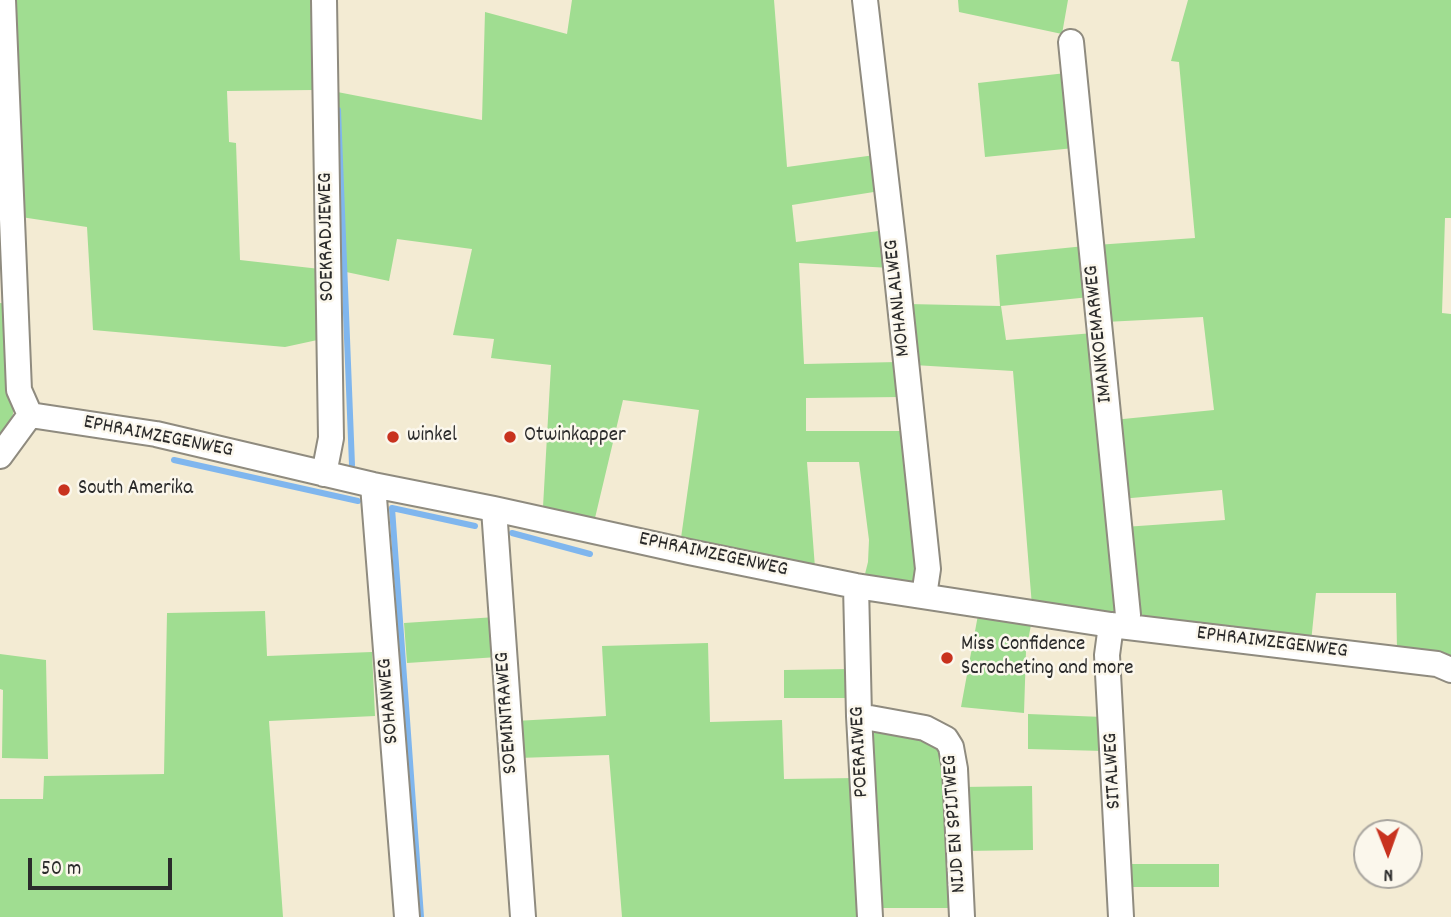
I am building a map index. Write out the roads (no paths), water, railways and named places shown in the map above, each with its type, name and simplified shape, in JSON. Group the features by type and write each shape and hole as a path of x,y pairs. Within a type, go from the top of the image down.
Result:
{"street":[{"path":"0,456 30,415 19,390 4,88 4,0"},
{"name":"SOEKRADJIEWEG","path":"324,0 331,438 324,474"},
{"name":"MOHANLALWEG","path":"865,0 928,569 924,596"},
{"name":"IMANKOEMARWEG","path":"1070,42 1128,615 1118,626"},
{"name":"EPHRAIMZEGENWEG","path":"30,415 156,433 373,485 856,586 1118,626 1437,664 1451,670"},
{"name":"SOHANWEG","path":"373,485 407,917"},
{"name":"SOEMINTRAWEG","path":"494,509 523,917"},
{"name":"POERAIWEG","path":"856,586 859,716 870,917"},
{"name":"SITALWEG","path":"1118,626 1108,654 1121,917"},
{"name":"NIJD EN SPIJTWEG","path":"859,716 925,728 946,739 951,747 955,769 962,917"}],"waterway":[{"path":"338,110 352,465"},
{"path":"174,460 358,501"},
{"path":"421,917 392,508 475,526"},
{"path":"512,533 590,554"}],"place":[{"name":"winkel","path":"393,437"},
{"name":"Otwinkapper","path":"510,437"},
{"name":"South Amerika","path":"64,490"},
{"name":"Miss Confidence Scrocheting and more","path":"947,658"}]}
